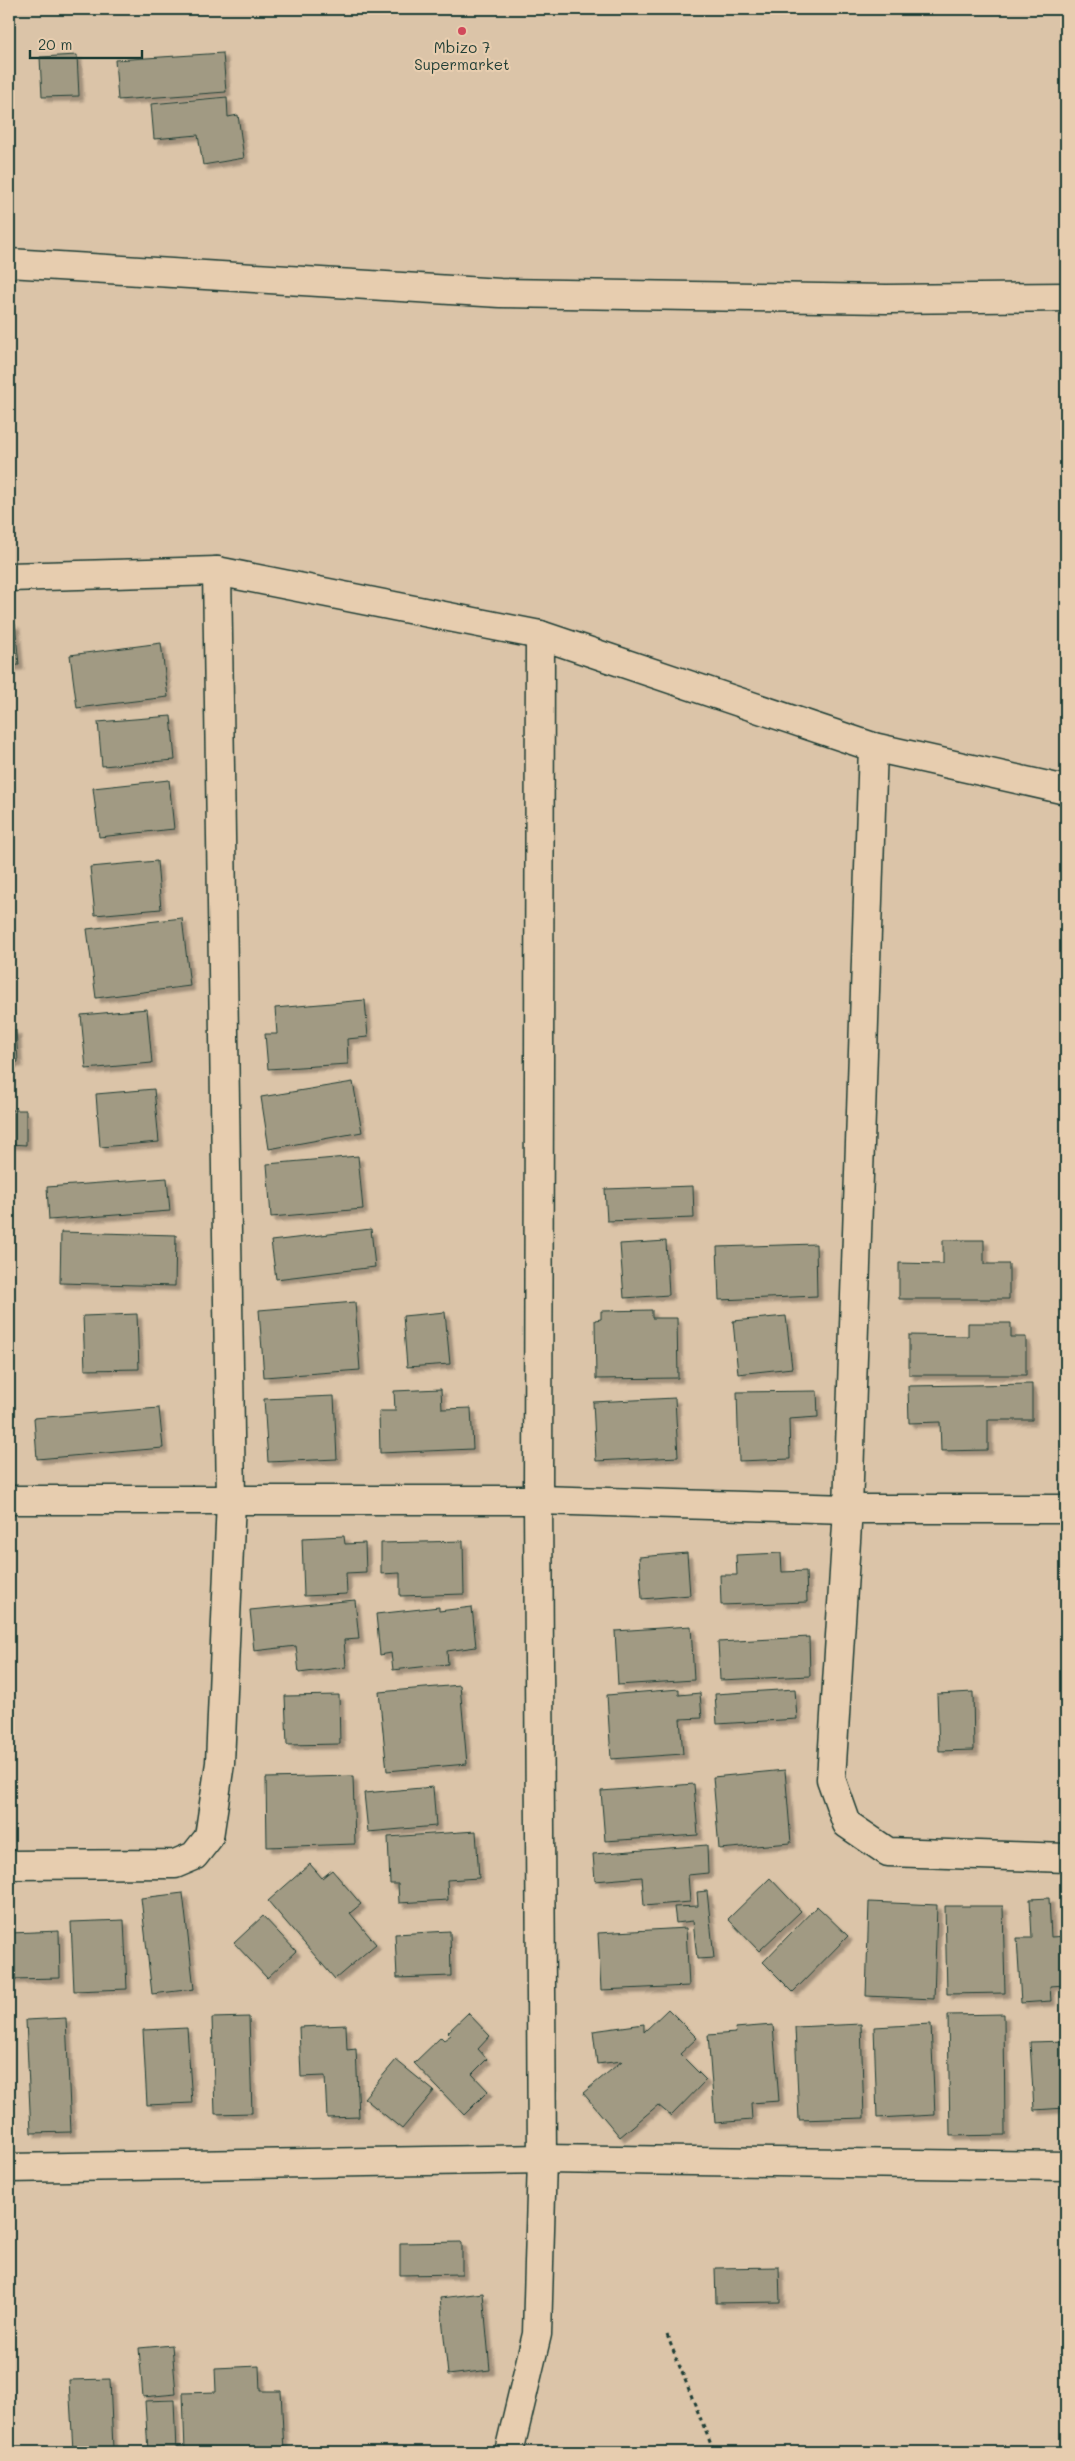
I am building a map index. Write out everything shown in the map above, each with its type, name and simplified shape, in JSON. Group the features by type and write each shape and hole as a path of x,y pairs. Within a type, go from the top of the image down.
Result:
{"street":[{"path":"9,264 500,293 886,299 1066,297"},
{"path":"9,576 217,571 540,635 873,748 1066,790"},
{"path":"9,1866 174,1864 194,1856 209,1837 220,1762 231,1500 217,571"},
{"path":"509,2452 537,2334 542,2159 538,1500 540,635"},
{"path":"873,748 848,1509 831,1779 847,1824 888,1852 1066,1858"},
{"path":"9,1500 538,1500 848,1509 1066,1509"},
{"path":"9,2168 542,2159 1066,2166"}],"path":[{"path":"666,2335 714,2452"}],"building":[{"path":"223,53 226,92 118,100 115,60"},
{"path":"77,55 79,96 42,97 40,57"},
{"path":"227,97 228,117 238,115 244,158 203,165 198,135 154,139 151,104"},
{"path":"9,624 15,624 19,665 9,666"},
{"path":"161,643 168,697 77,708 70,655"},
{"path":"171,716 175,760 102,766 98,722"},
{"path":"169,780 174,829 99,837 93,788"},
{"path":"157,861 161,909 95,915 90,867"},
{"path":"182,918 190,986 96,998 87,929"},
{"path":"365,1000 368,1037 347,1039 348,1064 268,1069 265,1034 277,1034 275,1008"},
{"path":"147,1009 152,1063 86,1069 81,1015"},
{"path":"16,1030 18,1062 9,1063 9,1031"},
{"path":"353,1082 362,1132 269,1149 261,1097"},
{"path":"154,1089 159,1142 100,1147 96,1094"},
{"path":"9,1110 26,1110 26,1145 9,1144"},
{"path":"358,1156 363,1209 271,1217 267,1164"},
{"path":"167,1178 170,1211 49,1220 47,1187"},
{"path":"693,1186 694,1218 607,1221 605,1189"},
{"path":"371,1229 375,1267 276,1279 271,1241"},
{"path":"61,1232 176,1235 175,1286 60,1283"},
{"path":"943,1240 984,1240 984,1264 1009,1264 1009,1299 899,1299 899,1263 943,1264"},
{"path":"666,1241 669,1295 624,1298 620,1244"},
{"path":"816,1244 817,1296 719,1300 717,1247"},
{"path":"355,1302 360,1370 264,1377 259,1310"},
{"path":"652,1310 652,1318 677,1318 678,1378 596,1379 595,1320 601,1319 601,1311"},
{"path":"445,1312 450,1364 407,1367 403,1316"},
{"path":"137,1314 139,1369 85,1370 83,1316"},
{"path":"786,1316 792,1368 738,1374 733,1321"},
{"path":"968,1323 1011,1323 1011,1337 1026,1337 1026,1375 909,1375 909,1335 968,1336"},
{"path":"1032,1384 1032,1420 988,1420 988,1450 941,1451 940,1422 909,1423 908,1386"},
{"path":"441,1389 442,1409 471,1408 473,1449 380,1453 379,1411 395,1411 394,1391"},
{"path":"817,1391 818,1417 789,1419 790,1459 739,1461 737,1392"},
{"path":"334,1396 337,1459 268,1462 264,1399"},
{"path":"675,1398 678,1457 596,1461 593,1402"},
{"path":"159,1408 163,1448 37,1459 34,1418"},
{"path":"344,1536 345,1544 365,1543 366,1572 346,1573 347,1594 304,1596 302,1538"},
{"path":"463,1541 464,1594 400,1596 400,1573 381,1574 381,1543"},
{"path":"687,1553 690,1595 642,1599 639,1557"},
{"path":"781,1553 782,1572 806,1571 807,1602 721,1605 720,1575 737,1575 736,1555"},
{"path":"355,1600 359,1639 344,1640 346,1667 299,1673 296,1646 254,1651 250,1610"},
{"path":"439,1607 439,1611 472,1607 476,1647 447,1651 448,1664 393,1670 391,1653 380,1655 376,1614"},
{"path":"691,1626 694,1680 618,1685 615,1631"},
{"path":"809,1637 810,1676 720,1680 718,1642"},
{"path":"460,1685 467,1764 387,1771 379,1692"},
{"path":"679,1689 679,1695 700,1693 702,1718 680,1719 683,1754 611,1759 607,1695"},
{"path":"795,1689 797,1719 717,1724 715,1694"},
{"path":"973,1692 974,1750 939,1751 937,1694"},
{"path":"339,1695 340,1744 287,1745 285,1696"},
{"path":"785,1770 791,1843 719,1849 713,1777"},
{"path":"353,1776 355,1844 267,1847 266,1778"},
{"path":"694,1784 698,1835 605,1841 601,1791"},
{"path":"433,1787 436,1826 368,1832 364,1793"},
{"path":"476,1831 479,1878 447,1880 448,1900 399,1903 398,1884 390,1884 388,1837"},
{"path":"707,1845 708,1873 688,1875 690,1902 644,1906 642,1877 595,1881 593,1854"},
{"path":"310,1864 322,1878 332,1870 361,1904 350,1913 376,1944 335,1979 268,1901"},
{"path":"770,1878 801,1911 759,1951 728,1919"},
{"path":"707,1891 714,1958 697,1959 693,1921 676,1923 674,1907 698,1906 697,1892"},
{"path":"183,1893 194,1989 152,1994 141,1898"},
{"path":"1049,1898 1051,1937 1066,1936 1066,1985 1050,1986 1051,2001 1021,2003 1017,1938 1032,1938 1030,1899"},
{"path":"869,1902 937,1905 934,1999 866,1996"},
{"path":"817,1906 848,1936 793,1992 763,1962"},
{"path":"945,1906 1003,1906 1005,1993 947,1994"},
{"path":"263,1916 296,1951 267,1978 234,1943"},
{"path":"124,1920 127,1989 74,1991 71,1922"},
{"path":"686,1928 689,1986 601,1990 598,1933"},
{"path":"59,1931 60,1978 11,1979 10,1933"},
{"path":"450,1931 451,1976 397,1978 395,1934"},
{"path":"668,2009 697,2038 680,2054 706,2080 671,2116 658,2105 620,2137 583,2093 622,2061 597,2064 593,2031 644,2024 644,2032"},
{"path":"468,2013 490,2036 478,2049 487,2059 472,2074 488,2091 464,2115 414,2063 441,2037 444,2040 451,2035 448,2032"},
{"path":"1004,2014 1005,2135 950,2136 948,2015"},
{"path":"249,2017 252,2113 215,2114 212,2018"},
{"path":"66,2018 71,2132 31,2133 26,2020"},
{"path":"861,2024 864,2118 799,2120 795,2027"},
{"path":"931,2024 935,2115 877,2118 874,2027"},
{"path":"346,2025 347,2050 356,2049 359,2117 327,2118 325,2076 301,2077 299,2027"},
{"path":"773,2025 779,2101 751,2103 752,2120 715,2123 708,2035 736,2033 735,2028"},
{"path":"187,2028 192,2103 147,2105 143,2030"},
{"path":"1066,2041 1066,2108 1034,2110 1030,2042"},
{"path":"396,2060 434,2091 402,2129 364,2098"},
{"path":"462,2242 462,2274 400,2275 400,2243"},
{"path":"779,2267 780,2302 716,2303 715,2268"},
{"path":"483,2293 490,2370 448,2375 440,2298"},
{"path":"172,2345 176,2394 143,2397 139,2348"},
{"path":"259,2366 260,2391 281,2391 284,2452 185,2452 183,2393 216,2392 215,2368"},
{"path":"110,2379 113,2449 73,2451 69,2380"},
{"path":"174,2400 176,2452 148,2452 145,2401"}],"place":[{"name":"Mbizo 7 Supermarket","path":"462,31"}]}
